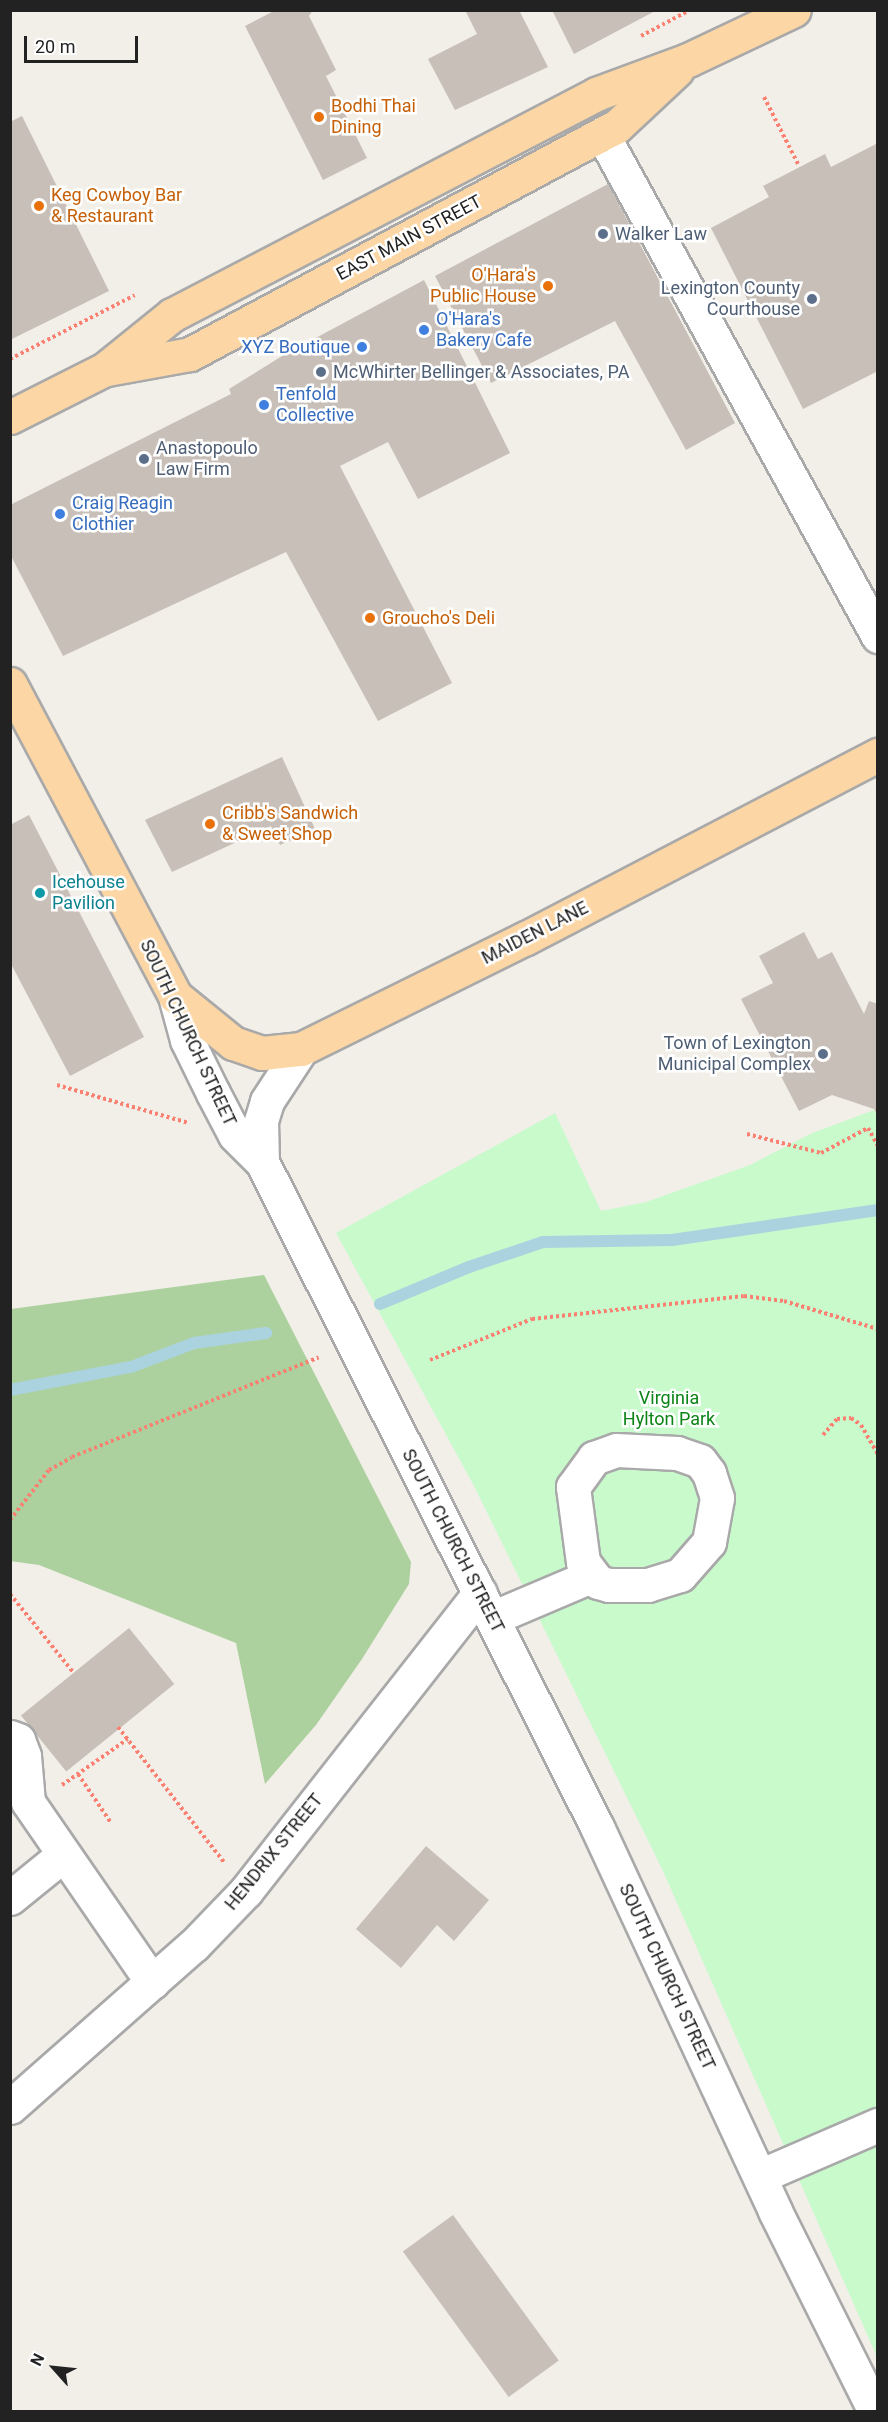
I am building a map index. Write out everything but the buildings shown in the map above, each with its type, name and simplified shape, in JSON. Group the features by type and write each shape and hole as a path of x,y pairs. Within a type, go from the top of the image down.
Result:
{"main road":[{"name":"EAST MAIN STREET","path":"10,417 105,369 172,315 596,94 688,60 794,10"},
{"name":"EAST MAIN STREET","path":"105,369 190,354 616,128 688,60"},
{"name":"SOUTH CHURCH STREET","path":"10,684 175,996"},
{"name":"MAIDEN LANE","path":"301,1049 526,938 878,755"},
{"path":"175,996 247,1050 301,1049"}],"street":[{"path":"602,134 878,636"},
{"name":"SOUTH CHURCH STREET","path":"175,996 187,1040 230,1125 262,1162 597,1827 760,2176 875,2412"},
{"path":"262,1162 261,1121 267,1101 301,1049"},
{"path":"486,1606 591,1576 609,1585 648,1585 681,1575 695,1563 709,1542 717,1498 715,1485 700,1461 677,1453 606,1450 586,1465 572,1500 578,1551 591,1576"},
{"name":"HENDRIX STREET","path":"10,2107 152,1982 246,1892 486,1606"},
{"path":"10,1737 18,1740 24,1756 30,1797 63,1855 152,1982"},
{"path":"10,1898 63,1855"},
{"path":"760,2176 878,2125"}],"path":[{"path":"764,97 798,164"},
{"path":"57,1085 199,1126"},
{"path":"747,1134 821,1153 868,1128 878,1146"},
{"path":"430,1360 532,1319 744,1296 784,1301 878,1329"},
{"path":"10,1520 49,1470 72,1457 325,1354"},
{"path":"823,1436 837,1419 851,1418 861,1425 878,1455"},
{"path":"10,1594 73,1672"},
{"path":"118,1727 246,1892"},
{"path":"30,1797 78,1774 128,1739"},
{"path":"78,1774 111,1823"},
{"path":"878,2226 878,2263"}],"green space":[{"name":"Virginia Hylton Park","path":"874,1110 877,1116 877,2357 663,1871 474,1486 336,1233 555,1113 601,1211 646,1202 750,1165 810,1134"},
{"path":"264,1275 411,1562 409,1584 362,1659 316,1725 265,1784 236,1643 39,1565 10,1561 11,1309"}],"waterway":[{"path":"380,1304 469,1267 543,1242 672,1240 878,1210"},
{"path":"10,1390 131,1367 194,1343 266,1333"}],"place":[{"name":"Bodhi Thai Dining","path":"319,117"},
{"name":"Keg Cowboy Bar & Restaurant","path":"39,206"},
{"name":"Walker Law","path":"603,234"},
{"name":"O'Hara's Public House","path":"548,286"},
{"name":"Lexington County Courthouse","path":"812,299"},
{"name":"O'Hara's Bakery Cafe","path":"424,330"},
{"name":"XYZ Boutique","path":"362,347"},
{"name":"McWhirter Bellinger & Associates, PA","path":"321,372"},
{"name":"Tenfold Collective","path":"264,405"},
{"name":"Anastopoulo Law Firm","path":"144,459"},
{"name":"Craig Reagin Clothier","path":"60,514"},
{"name":"Groucho's Deli","path":"370,618"},
{"name":"Cribb's Sandwich & Sweet Shop","path":"210,824"},
{"name":"Icehouse Pavilion","path":"40,893"},
{"name":"Town of Lexington Municipal Complex","path":"823,1054"}]}
